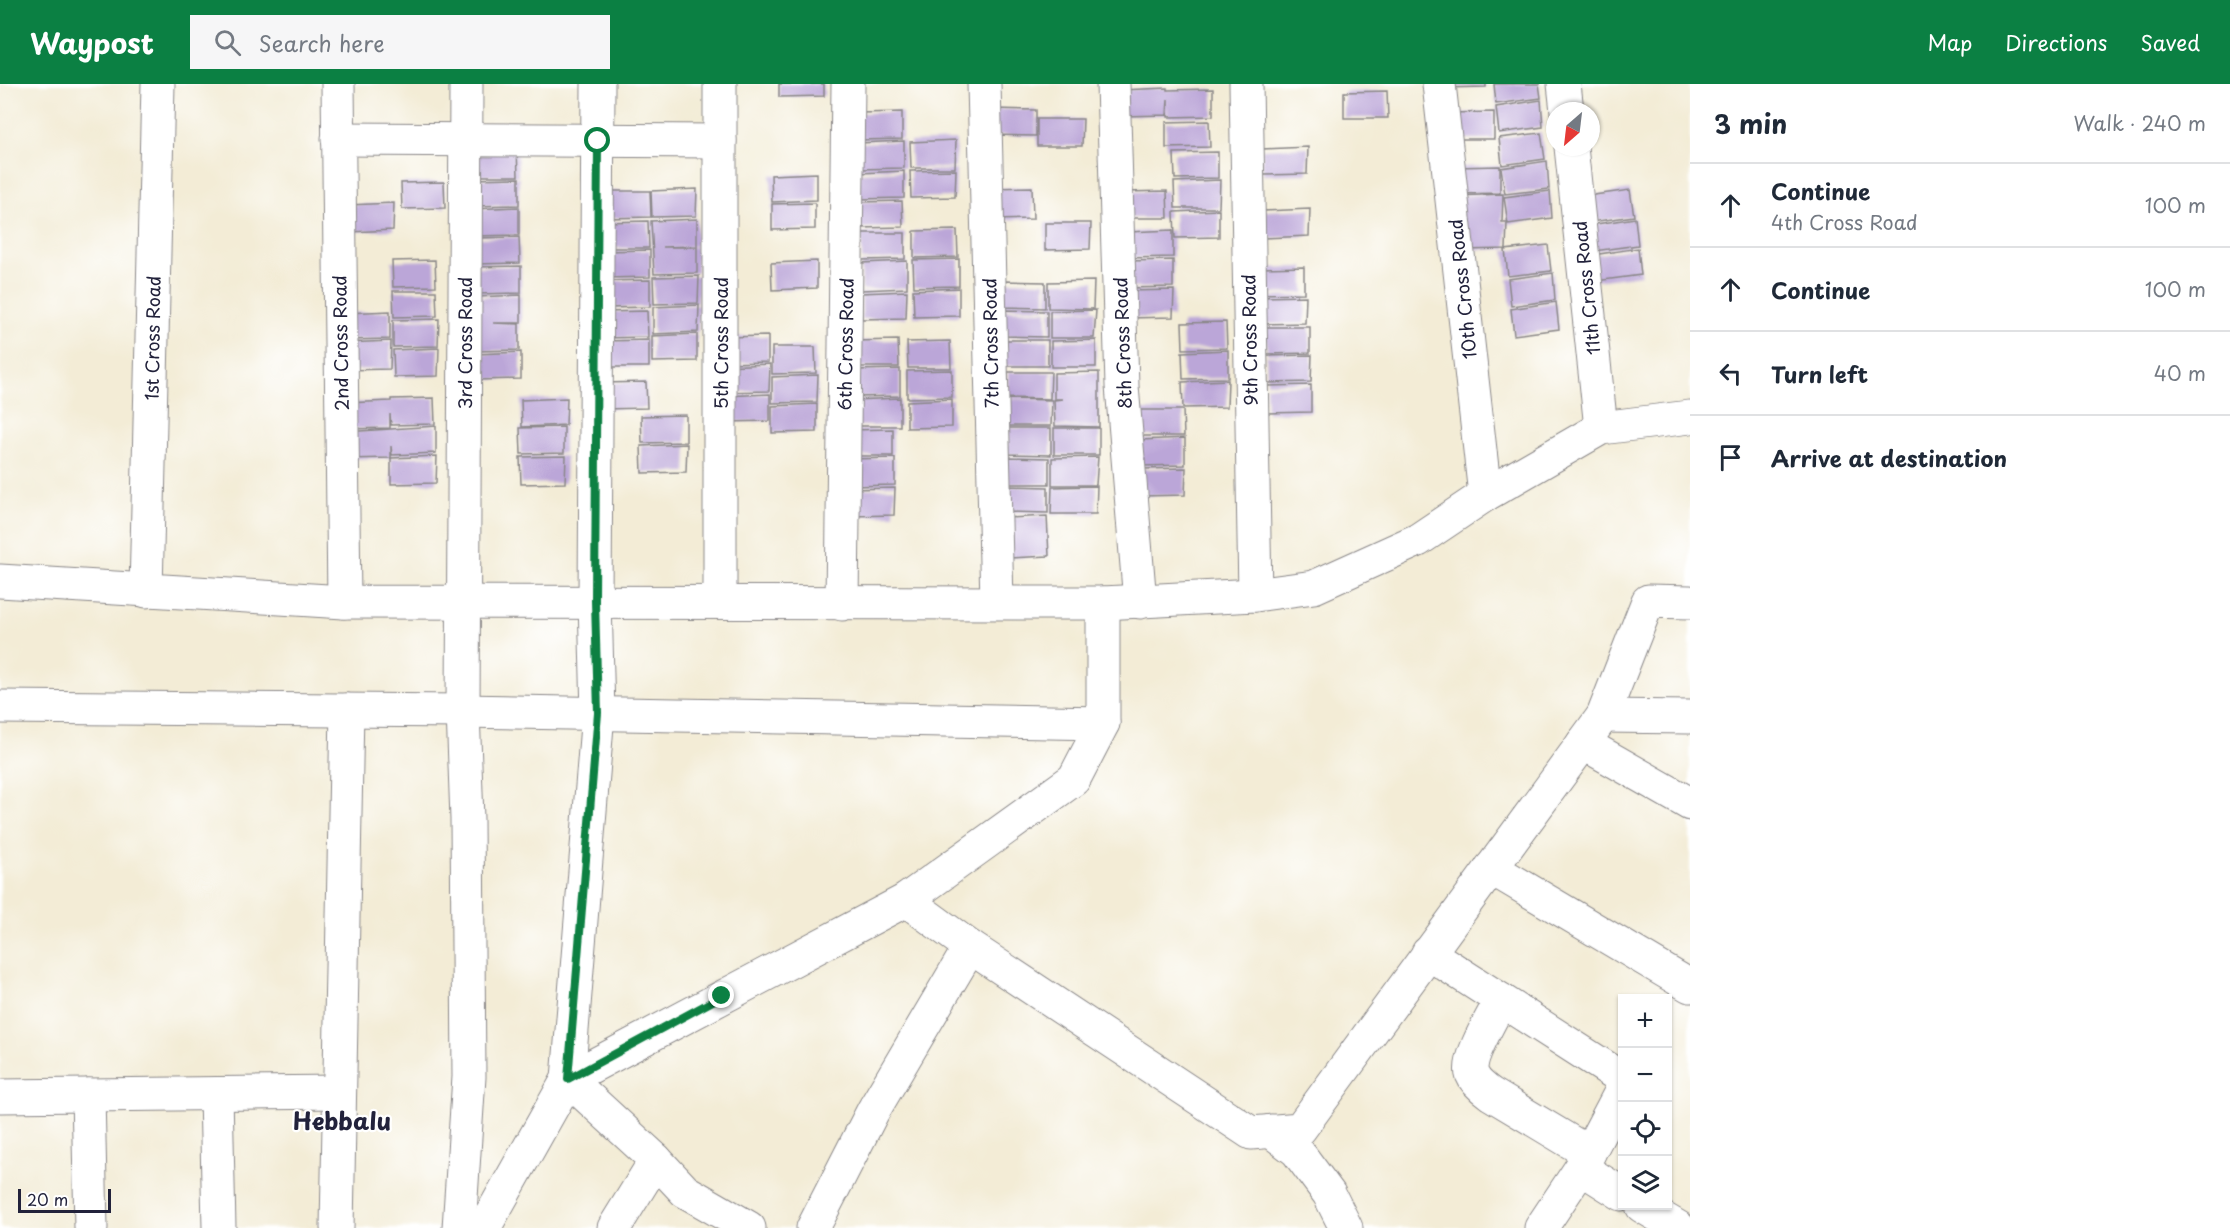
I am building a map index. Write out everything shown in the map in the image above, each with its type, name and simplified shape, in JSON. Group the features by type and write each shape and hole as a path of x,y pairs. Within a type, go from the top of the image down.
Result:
{"street":[{"name":"1st Cross Road","path":"146,591 158,84"},
{"name":"2nd Cross Road","path":"338,84 344,602"},
{"name":"3rd Cross Road","path":"459,1228 469,1077 467,819 463,711 466,84"},
{"path":"484,1228 568,1079 598,713 595,601 598,84"},
{"name":"5th Cross Road","path":"720,84 720,601"},
{"name":"6th Cross Road","path":"842,604 848,84"},
{"name":"7th Cross Road","path":"984,84 997,602"},
{"name":"8th Cross Road","path":"1113,84 1122,386 1140,602"},
{"name":"9th Cross Road","path":"1246,84 1255,595"},
{"name":"10th Cross Road","path":"1439,84 1485,495"},
{"path":"1564,84 1566,102"},
{"path":"338,139 720,141"},
{"name":"11th Cross Road","path":"1572,156 1601,428"},
{"path":"0,582 344,602 1103,603 1255,595 1314,587 1418,540 1485,495 1601,428 1690,417"},
{"path":"1289,1137 1603,716 1648,601 1690,602"},
{"path":"568,1079 906,900 1074,779 1103,723 1103,603"},
{"path":"0,706 598,713 1103,723"},
{"path":"337,1228 347,710"},
{"path":"1603,716 1690,717"},
{"path":"1583,743 1690,804"},
{"path":"1491,868 1679,990"},
{"path":"906,900 970,947 1251,1133 1289,1137 1329,1194 1346,1228"},
{"path":"813,1228 873,1111 970,947"},
{"path":"1428,953 1618,1075"},
{"path":"1501,1000 1472,1062 1472,1073 1479,1085 1585,1161 1618,1190"},
{"path":"568,1079 656,1160 685,1191 749,1228"},
{"path":"0,1096 339,1092"},
{"path":"216,1094 219,1228"},
{"path":"88,1095 91,1228"},
{"path":"1541,1228 1585,1161 1618,1099"},
{"path":"614,1228 656,1160"},
{"path":"1649,1210 1679,1228"}],"building":[{"path":"779,84 824,84 824,96 779,97"},
{"path":"1441,84 1486,84 1486,87 1442,88"},
{"path":"1494,84 1539,84 1541,98 1496,104"},
{"path":"1167,88 1167,90 1213,89 1213,116 1168,117 1168,99 1167,115 1122,116 1121,90"},
{"path":"1387,91 1388,118 1344,118 1344,92"},
{"path":"1541,100 1543,127 1499,133 1496,107"},
{"path":"992,109 1036,110 1036,136 992,135"},
{"path":"902,112 902,139 859,140 859,113"},
{"path":"1494,112 1494,139 1451,139 1450,113"},
{"path":"1037,119 1083,119 1082,146 1037,146"},
{"path":"1209,121 1210,147 1166,148 1166,122"},
{"path":"1541,133 1545,159 1502,165 1499,138"},
{"path":"956,140 955,168 911,168 910,142"},
{"path":"904,141 904,168 859,169 858,143"},
{"path":"1308,147 1307,174 1263,175 1262,149"},
{"path":"517,149 518,176 474,176 473,150"},
{"path":"1218,152 1218,178 1175,179 1174,153"},
{"path":"1547,161 1549,189 1505,194 1501,168"},
{"path":"1500,166 1500,193 1456,194 1455,167"},
{"path":"956,170 955,197 911,198 910,171"},
{"path":"904,171 904,198 859,199 859,173"},
{"path":"817,173 817,200 772,202 771,175"},
{"path":"519,178 519,205 474,206 473,179"},
{"path":"1220,180 1219,208 1175,208 1174,182"},
{"path":"444,182 445,208 402,209 401,183"},
{"path":"1032,187 1033,219 993,220 992,188"},
{"path":"697,189 696,216 652,217 651,191"},
{"path":"1630,190 1634,216 1591,222 1587,196"},
{"path":"607,191 650,191 651,217 607,218"},
{"path":"1167,191 1168,218 1124,218 1124,192"},
{"path":"1550,191 1552,218 1508,224 1504,197"},
{"path":"1503,194 1502,222 1507,222 1506,249 1462,250 1457,196"},
{"path":"902,201 903,227 860,228 859,202"},
{"path":"394,203 393,230 349,232 348,205"},
{"path":"815,203 815,229 772,230 772,204"},
{"path":"519,207 519,235 474,236 473,209"},
{"path":"1310,209 1309,236 1264,238 1264,211"},
{"path":"1219,210 1219,237 1175,238 1174,212"},
{"path":"1635,218 1638,245 1594,251 1590,225"},
{"path":"697,219 697,246 663,247 697,247 697,273 654,274 651,221"},
{"path":"648,221 649,248 605,248 605,222"},
{"path":"1045,223 1091,223 1090,249 1045,250"},
{"path":"957,230 958,257 914,258 914,231"},
{"path":"1173,230 1173,257 1128,258 1128,232"},
{"path":"861,233 905,233 905,259 862,260"},
{"path":"519,237 520,263 476,264 476,238"},
{"path":"1548,245 1551,271 1508,276 1505,250"},
{"path":"1638,248 1641,275 1596,281 1593,255"},
{"path":"650,250 650,277 605,278 605,251"},
{"path":"959,259 959,286 914,287 913,260"},
{"path":"435,260 436,286 393,287 392,261"},
{"path":"1173,260 1173,287 1128,288 1127,261"},
{"path":"817,261 817,288 772,290 771,263"},
{"path":"907,261 907,288 862,290 861,263"},
{"path":"521,266 521,293 476,294 476,267"},
{"path":"1304,267 1304,293 1261,294 1260,268"},
{"path":"1553,273 1555,300 1511,306 1508,279"},
{"path":"699,276 698,303 654,304 653,277"},
{"path":"650,280 650,307 605,308 604,281"},
{"path":"1002,281 1045,282 1045,308 1002,307"},
{"path":"1094,281 1093,309 1048,308 1048,282"},
{"path":"959,288 959,316 914,317 913,290"},
{"path":"1174,290 1173,317 1128,318 1128,291"},
{"path":"393,291 436,291 437,316 394,317"},
{"path":"907,291 906,318 862,319 861,293"},
{"path":"521,295 521,323 493,323 519,324 519,350 476,351 475,297"},
{"path":"1306,296 1305,323 1261,324 1260,297"},
{"path":"1556,302 1559,329 1514,335 1511,309"},
{"path":"699,305 698,332 653,334 653,307"},
{"path":"1003,310 1047,311 1047,337 1003,336"},
{"path":"1096,310 1094,338 1050,338 1050,311"},
{"path":"390,311 390,339 346,340 345,313"},
{"path":"647,311 648,337 604,338 603,312"},
{"path":"439,319 438,346 393,347 393,320"},
{"path":"1226,322 1227,348 1183,349 1182,323"},
{"path":"1266,327 1310,327 1310,353 1267,354"},
{"path":"697,334 697,361 652,362 652,336"},
{"path":"768,336 768,362 725,363 725,337"},
{"path":"649,340 649,367 604,367 603,341"},
{"path":"898,340 899,367 855,367 854,341"},
{"path":"1004,340 1048,340 1048,366 1004,366"},
{"path":"1096,340 1096,367 1051,367 1051,341"},
{"path":"391,341 390,369 345,370 345,343"},
{"path":"950,341 951,368 908,368 907,342"},
{"path":"772,347 815,347 816,373 772,374"},
{"path":"439,348 438,376 394,377 393,350"},
{"path":"1228,350 1228,378 1183,379 1182,352"},
{"path":"521,352 521,379 476,380 476,354"},
{"path":"1312,355 1311,382 1267,383 1266,356"},
{"path":"770,364 769,391 725,392 724,366"},
{"path":"900,369 900,396 855,397 854,370"},
{"path":"952,370 952,397 907,398 907,371"},
{"path":"1008,372 1051,372 1050,399 1007,398"},
{"path":"1099,372 1099,427 1055,426 1054,400 1063,399 1054,399 1054,373"},
{"path":"818,375 817,402 772,403 772,377"},
{"path":"1228,380 1227,407 1183,408 1182,382"},
{"path":"646,382 647,408 603,409 603,383"},
{"path":"1311,385 1311,412 1267,413 1266,386"},
{"path":"770,394 770,421 725,422 724,396"},
{"path":"434,398 435,424 391,425 390,414 390,428 346,429 345,403"},
{"path":"567,398 566,425 522,427 521,400"},
{"path":"900,398 900,426 855,426 854,400"},
{"path":"952,399 952,427 907,428 907,401"},
{"path":"1008,399 1052,400 1051,426 1008,426"},
{"path":"817,404 817,432 772,433 772,406"},
{"path":"1140,410 1183,410 1184,436 1140,436"},
{"path":"686,415 686,442 642,443 641,416"},
{"path":"436,426 436,453 392,455 391,446 391,458 346,459 345,432"},
{"path":"564,427 564,453 521,454 520,428"},
{"path":"1008,428 1051,428 1051,455 1007,454"},
{"path":"1054,428 1099,428 1099,455 1054,455"},
{"path":"893,429 893,456 850,456 849,430"},
{"path":"1185,438 1185,465 1140,466 1140,440"},
{"path":"687,444 686,472 642,473 641,446"},
{"path":"437,456 436,483 391,484 391,458"},
{"path":"566,456 565,483 521,484 520,457"},
{"path":"1006,457 1049,458 1049,484 1005,484"},
{"path":"1098,457 1096,485 1052,485 1052,458"},
{"path":"895,458 895,485 850,486 849,459"},
{"path":"1186,468 1185,495 1140,496 1140,469"},
{"path":"1005,486 1048,487 1048,513 1005,512"},
{"path":"1097,486 1096,514 1051,514 1052,487"},
{"path":"895,488 894,515 850,516 849,489"},
{"path":"1047,516 1049,556 1009,558 1007,518"}],"district":[{"name":"Hebbalu","path":"342,1120"}],"route":[{"path":"598,141 595,601 598,713 568,1079 722,996"}]}
